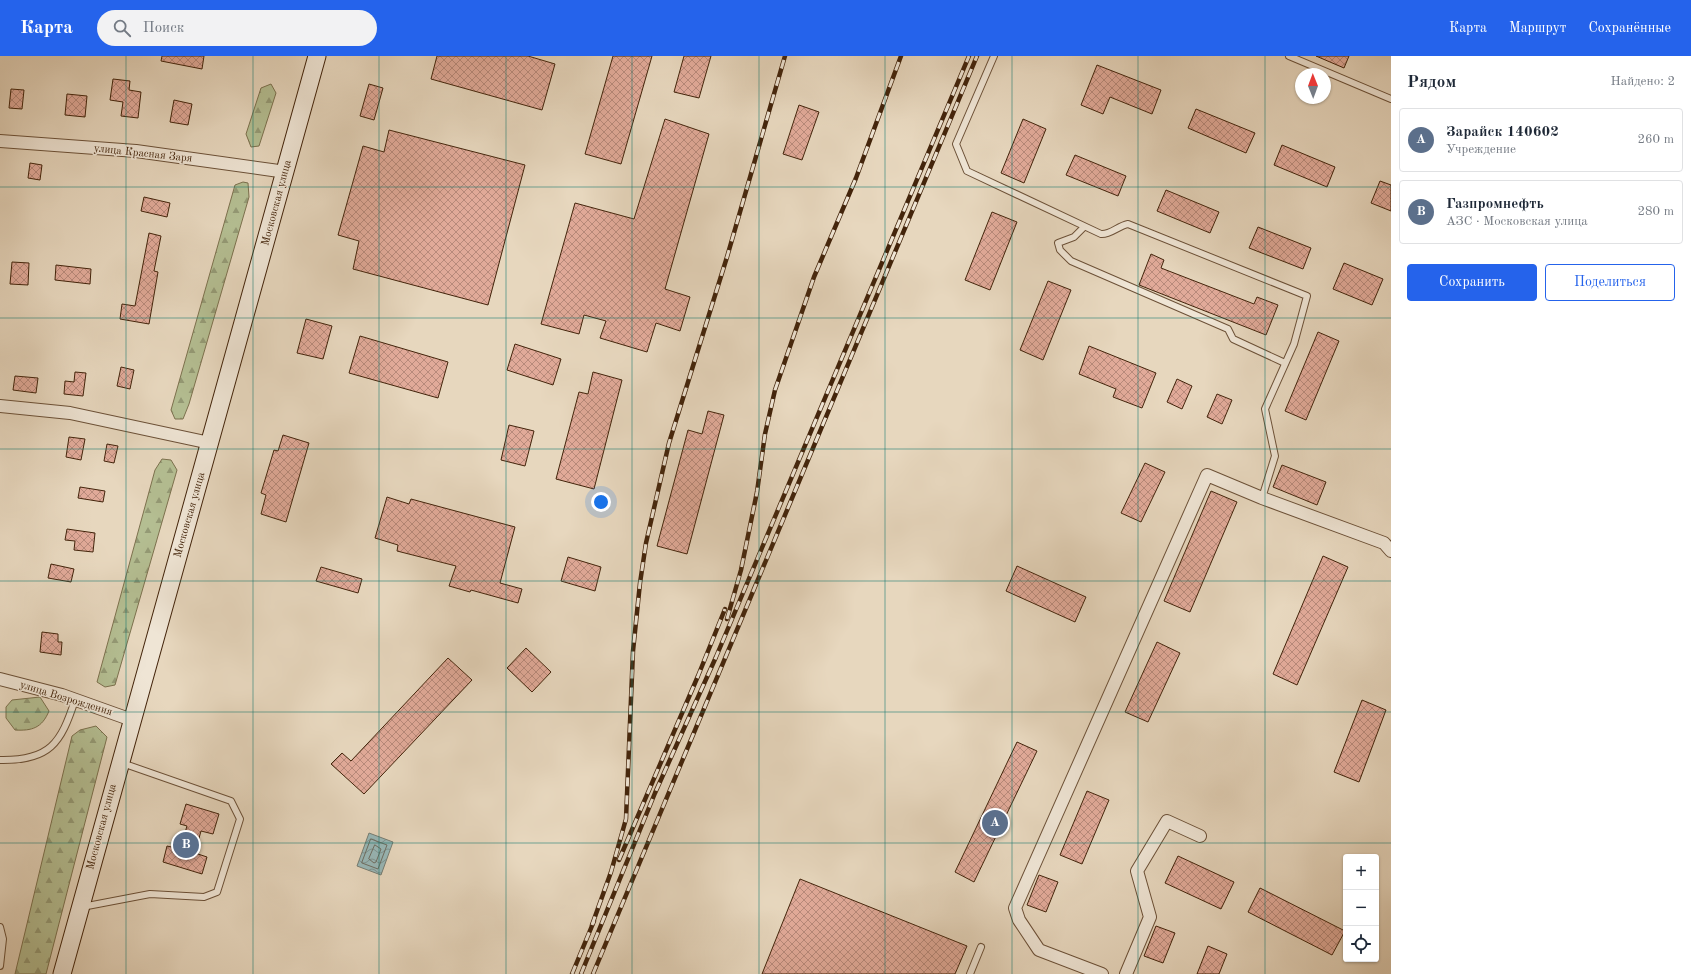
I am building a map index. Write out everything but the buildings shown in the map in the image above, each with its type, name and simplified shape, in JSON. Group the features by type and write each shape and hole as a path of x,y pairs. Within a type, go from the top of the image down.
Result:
{"main road":[{"name":"Московская улица","path":"62,974 317,56"}],"street":[{"name":"улица Красная Заря","path":"0,141 136,151 286,172"},
{"path":"0,406 70,412 210,443"},
{"path":"1102,974 1039,950 1019,920 1016,908 1208,475 1262,498 1384,543 1391,551"},
{"name":"улица Возрождения","path":"0,679 76,700 132,720"},
{"path":"1126,974 1150,918 1137,871 1167,821 1200,836"}],"lane":[{"path":"994,56 956,144 967,171 1101,234 1106,235 1123,225 1128,224 1307,296 1294,344 1265,409 1275,456 1262,498"},
{"path":"1289,56 1298,58 1391,99"},
{"path":"1084,227 1074,237 1058,243 1060,250 1071,261 1228,330 1233,339 1285,363"},
{"path":"0,760 36,757 56,743 66,726 76,700"},
{"path":"81,907 150,894 204,897 217,892 240,819 232,801 120,762"},
{"path":"0,927 3,939 0,966"},
{"path":"970,974 981,947"}],"green space":[{"path":"271,84 276,93 259,146 251,147 246,134 261,88"},
{"path":"243,182 248,183 249,197 189,404 183,419 175,419 171,410 235,185"},
{"path":"162,459 171,460 177,470 115,685 105,687 97,682 155,470"},
{"path":"40,697 49,711 40,725 26,730 15,730 6,718 6,707 12,700"},
{"path":"96,726 107,737 46,974 15,974 72,736 80,730"}],"water":[{"path":"369,833 393,842 381,875 357,866"}],"railway":[{"path":"592,925 611,872 626,819 633,651 646,543 669,443 727,257 785,56"},
{"path":"727,619 741,570 757,492 765,434 775,390 814,277 856,178 901,56"},
{"path":"581,974 655,793 716,657 969,56"},
{"path":"593,974 977,56"},
{"path":"619,860 725,609"},
{"path":"572,974 594,921"}],"place":[{"name":"Зарайск 140602","path":"995,823"},
{"name":"Газпромнефть","path":"186,845"}]}
